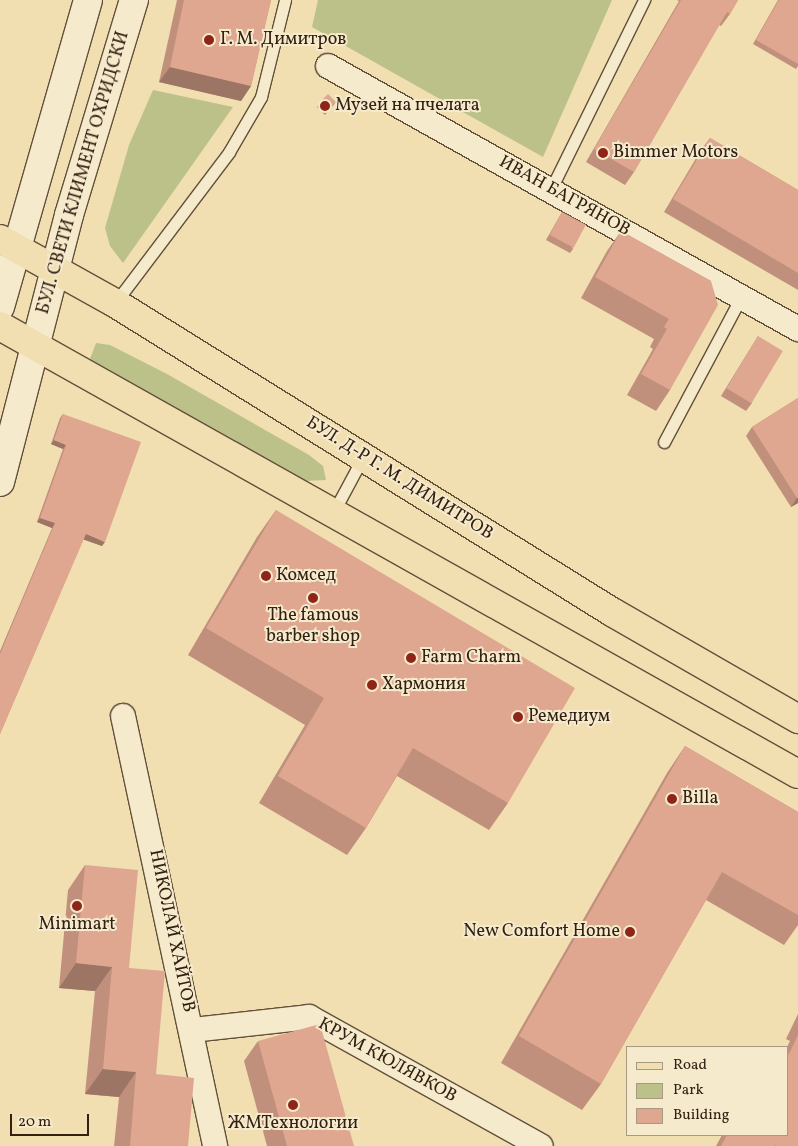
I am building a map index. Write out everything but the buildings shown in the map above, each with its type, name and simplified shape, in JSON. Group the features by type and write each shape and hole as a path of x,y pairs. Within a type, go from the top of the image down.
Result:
{"main road":[{"path":"0,308 8,243 88,0"},
{"name":"БУЛ. СВЕТИ КЛИМЕНТ ОХРИДСКИ","path":"0,482 116,50 134,0"},
{"name":"БУЛ. Д-Р Г. М. ДИМИТРОВ","path":"8,243 56,268 115,303 612,612 798,719"},
{"path":"0,326 798,774"}],"street":[{"name":"ИВАН БАГРЯНОВ","path":"328,66 551,189 798,329"},
{"name":"НИКОЛАЙ ХАЙТОВ","path":"123,716 216,1146"},
{"name":"КРУМ КЮЛЯВКОВ","path":"192,1030 309,1017 541,1146"}],"lane":[{"path":"115,303 229,152 260,97 284,0"},
{"path":"551,189 644,0"},
{"path":"664,442 741,297"},
{"path":"333,513 363,457"}],"green space":[{"path":"318,0 612,0 543,157 312,27"},
{"path":"153,90 233,107 123,263 110,246 105,228 129,145"},
{"path":"96,343 110,345 167,374 309,455 323,466 326,480 304,481 98,365 90,359"}],"place":[{"name":"Г. М. Димитров","path":"209,40"},
{"name":"Музей на пчелата","path":"325,106"},
{"name":"Bimmer Motors","path":"603,153"},
{"name":"Комсед","path":"266,576"},
{"name":"The famous barber shop","path":"313,598"},
{"name":"Farm Charm","path":"411,658"},
{"name":"Хармония","path":"372,685"},
{"name":"Ремедиум","path":"518,717"},
{"name":"Billa","path":"672,799"},
{"name":"Minimart","path":"77,906"},
{"name":"New Comfort Home","path":"630,932"},
{"name":"ЖМТехнологии","path":"293,1105"}]}
